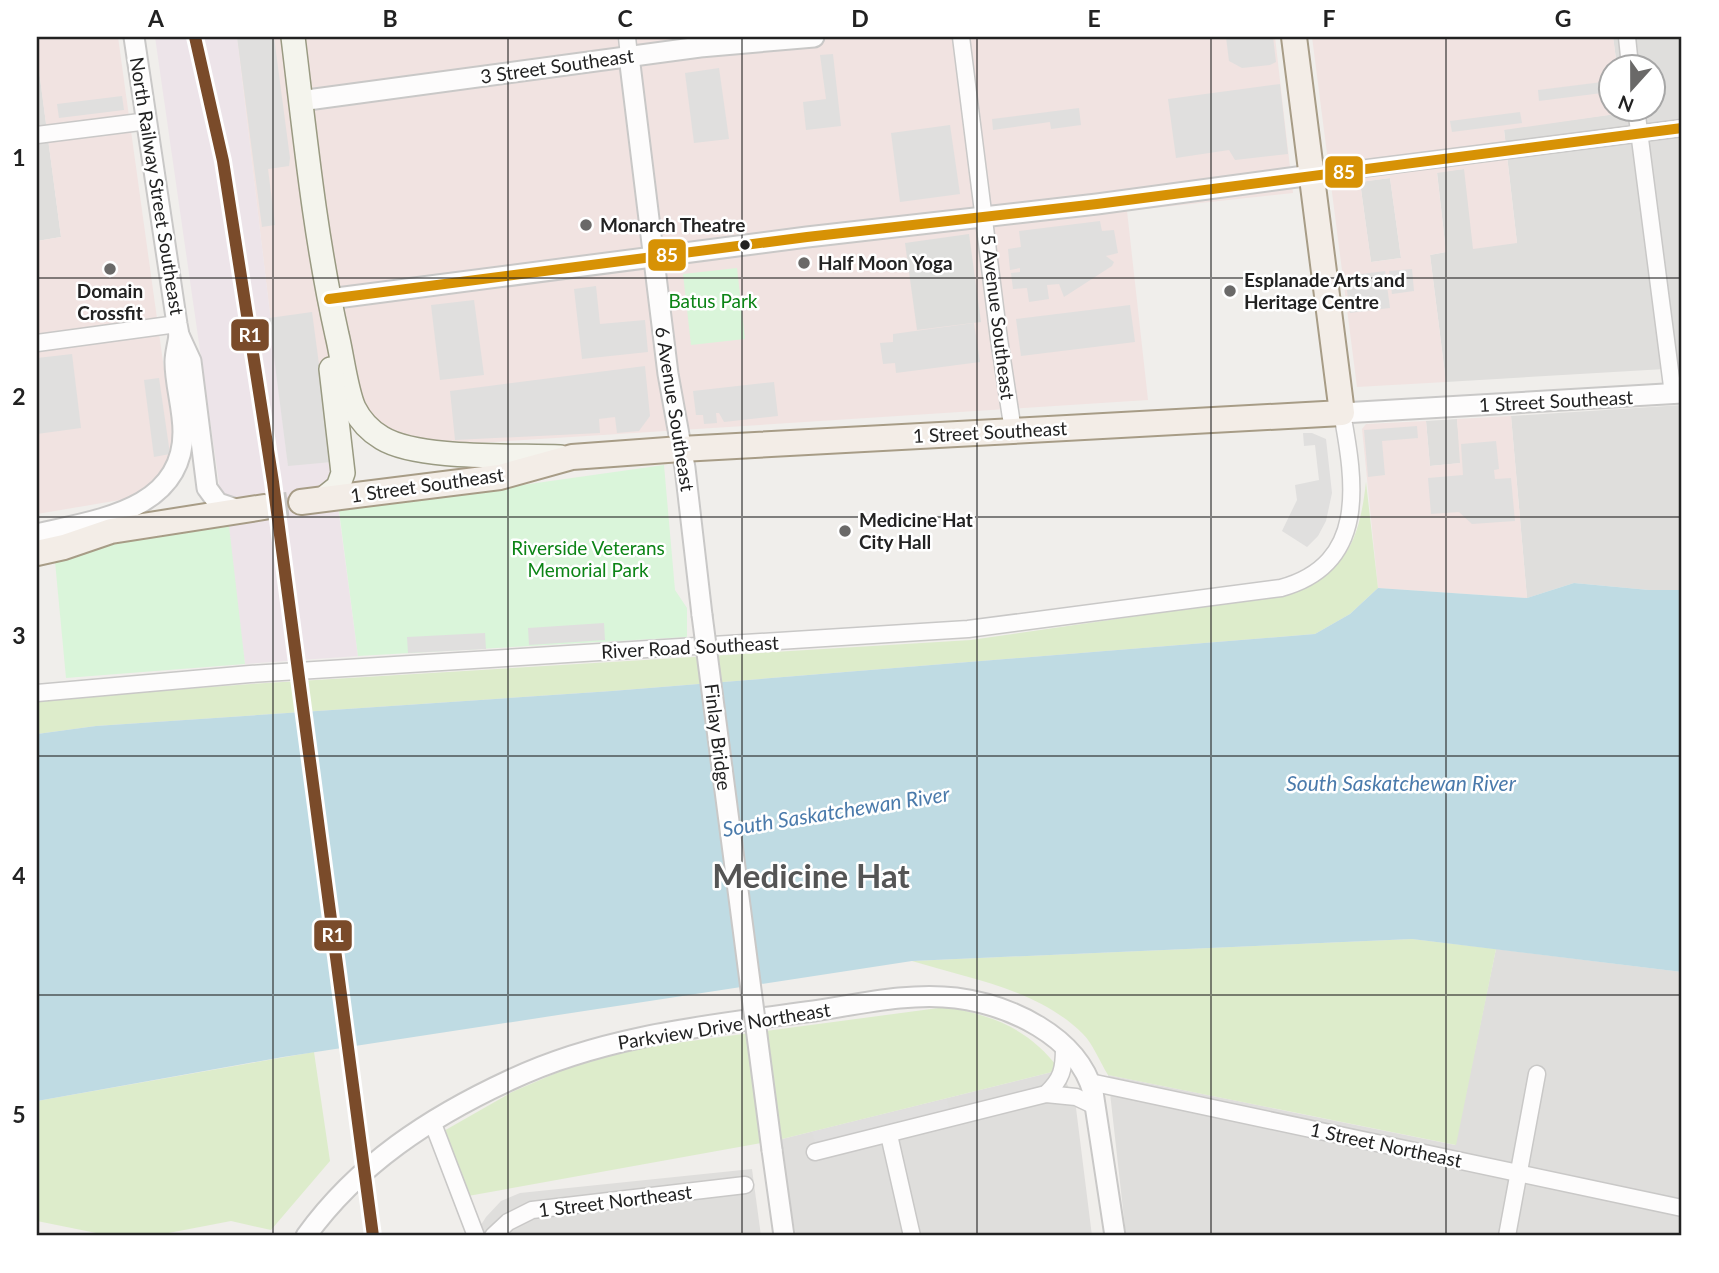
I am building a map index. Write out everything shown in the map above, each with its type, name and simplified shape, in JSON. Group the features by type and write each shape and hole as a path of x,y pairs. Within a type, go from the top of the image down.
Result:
{"main road":[{"path":"293,37 329,299 353,407 367,427 383,439 401,447 425,452 572,457"},
{"path":"1294,37 1342,413"},
{"path":"312,501 338,487 344,473 326,330 329,299"},
{"name":"1 Street Southeast","path":"312,501 500,477 572,457 1342,413"},
{"path":"37,536 111,531 264,507"},
{"path":"37,552 64,547 111,531"}],"street":[{"name":"North Railway Street Southeast","path":"37,536 124,512 147,500 166,481 177,459 183,434 175,361 178,329 134,37"},
{"name":"3 Street Southeast","path":"300,101 628,47 700,47 814,37"},
{"name":"5 Avenue Southeast","path":"961,37 1013,431"},
{"name":"6 Avenue Southeast","path":"628,47 668,374 685,468 702,615"},
{"path":"37,135 148,121"},
{"path":"1638,122 1678,393"},
{"path":"329,299 1682,128"},
{"name":"North Railway Street Southeast","path":"178,329 191,361 207,488 218,503 239,510"},
{"path":"37,343 178,329"},
{"name":"1 Street Southeast","path":"1342,413 1678,393"},
{"name":"River Road Southeast","path":"37,693 250,674 968,629 1281,588 1299,583 1332,558 1348,527 1352,510 1350,462 1342,413"},
{"name":"Finlay Bridge","path":"702,615 783,1236"},
{"name":"Parkview Drive Northeast","path":"306,1236 321,1215 359,1174 432,1121 541,1066 621,1042 674,1031 891,1000 954,998 1006,1009 1041,1028 1064,1048 1090,1082"},
{"path":"1046,1094 1057,1083 1063,1071 1064,1048"},
{"path":"1507,1236 1537,1074"},
{"path":"1090,1082 1115,1236"},
{"name":"1 Street Northeast","path":"1090,1082 1682,1208"},
{"path":"815,1152 1046,1094 1067,1095 1095,1106"},
{"path":"432,1121 476,1236"},
{"path":"890,1135 912,1236"},
{"name":"1 Street Northeast","path":"494,1236 508,1222 532,1210 745,1185"}],"shaded area":[{"path":"37,37 118,37 173,434 172,446 164,468 157,478 138,492 126,499 37,514 37,241 61,237 37,56"},
{"path":"155,37 237,37 288,465 332,462 358,656 245,664"},
{"path":"237,37 1275,37 1293,193 1127,211 1148,400 431,446 386,430 368,412 362,401 288,466"},
{"path":"237,37 274,37 290,158 289,166 268,169 275,225 262,227"},
{"path":"1226,37 1273,37 1276,62 1242,68 1229,61"},
{"path":"1312,37 1613,37 1615,52 1596,52 1596,117 1504,130 1517,243 1473,249 1464,169 1437,173 1446,252 1430,255 1446,382 1357,387","holes":["1390,178 1401,258 1371,262 1360,182"]},
{"path":"1613,37 1682,37 1682,368 1446,382 1430,255 1446,252 1437,172 1464,169 1517,243 1504,129 1596,117 1596,122 1666,122 1666,52 1615,52"},
{"path":"833,54 841,126 806,130 803,102 826,99 820,55"},
{"path":"37,55 61,237 37,241"},
{"path":"719,68 729,139 694,143 685,73"},
{"path":"1596,83 1596,94 1539,101 1538,90"},
{"path":"1280,84 1288,154 1235,160 1229,150 1176,158 1168,99"},
{"path":"122,96 124,110 59,118 57,104"},
{"path":"1079,108 1081,125 1051,129 1050,122 993,130 992,119"},
{"path":"1520,112 1522,123 1452,132 1450,121"},
{"path":"950,125 960,194 900,202 891,133"},
{"path":"1390,178 1401,258 1371,262 1360,182"},
{"path":"1100,221 1102,231 1114,230 1118,253 1106,256 1114,262 1112,266 1064,297 1059,284 1047,285 1049,299 1029,302 1027,288 1013,289 1011,273 1020,272 1020,268 1010,270 1008,249 1021,247 1019,231"},
{"path":"969,234 981,322 917,330 905,243"},
{"path":"1412,269 1414,291 1392,294 1389,271"},
{"path":"1385,271 1390,308 1350,313 1345,276"},
{"path":"596,286 600,324 645,320 648,352 582,359 574,289"},
{"path":"474,300 484,375 440,380 431,305"},
{"path":"1130,305 1135,342 1021,356 1016,319"},
{"path":"312,312 332,462 288,466 269,318"},
{"path":"974,323 980,362 896,373 895,363 883,364 880,343 893,342 893,334"},
{"path":"72,354 81,428 37,434 37,358"},
{"path":"645,366 650,416 639,431 617,433 615,417 599,419 600,433 455,440 450,391"},
{"path":"159,378 170,454 154,457 144,380"},
{"path":"774,382 778,416 724,422 719,413 716,413 717,423 704,424 703,415 696,415 693,391"},
{"path":"1682,405 1682,590 1649,590 1574,583 1527,598 1511,416"},
{"path":"1511,416 1527,598 1378,588 1362,429 1366,424 1426,421 1430,466 1460,463 1457,419"},
{"path":"1457,419 1461,463 1430,466 1426,421"},
{"path":"1417,426 1418,438 1382,441 1385,475 1368,477 1364,430"},
{"path":"1303,433 1312,433 1326,439 1332,493 1326,521 1318,536 1307,547 1282,531 1297,500 1295,485 1319,480 1315,445 1304,446"},
{"path":"1496,441 1499,469 1494,470 1495,479 1511,478 1515,521 1472,524 1459,512 1431,514 1428,478 1463,475 1461,444"},
{"path":"604,623 605,640 529,645 528,628"},
{"path":"485,633 486,649 408,653 407,637"},
{"path":"1496,949 1682,972 1682,1236 1126,1236 1108,1075 1455,1145"},
{"path":"1060,1070 1075,1100 1092,1236 796,1236 778,1140"},
{"path":"947,1099 950,1113 816,1147 812,1132"},
{"path":"752,1169 761,1236 474,1236 486,1217 501,1201 520,1193"}],"green space":[{"name":"Batus Park","path":"737,268 745,339 691,345 683,274"},
{"name":"Riverside Veterans Memorial Park","path":"664,465 675,590 687,608 687,637 358,656 339,511"},
{"path":"1366,482 1378,588 1350,614 1315,634 612,691 96,726 37,734 37,701 251,684 971,640 1282,595 1321,578 1345,554 1359,523"},
{"path":"229,526 245,664 66,678 54,551"},
{"path":"1412,939 1496,949 1456,1145 1108,1075 1083,1034 1045,1006 1002,987 912,961"},
{"path":"946,1007 1010,1026 1036,1044 1060,1070 778,1140 468,1196 442,1132 512,1092 577,1064 631,1049"},
{"path":"314,1052 330,1161 271,1230 231,1221 153,1236 111,1236 37,1221 37,1101"}],"water":[{"name":"South Saskatchewan River","path":"1574,583 1649,590 1682,590 1682,972 1412,939 912,961 283,1057 37,1101 37,734 96,726 612,691 1315,634 1350,614 1378,588 1527,598"}],"tunnel":[{"path":"264,507 301,502"}],"transit line":[{"name":"R1","path":"195,37 223,161 273,482 373,1236"},
{"name":"85","path":"329,299 1682,128"}],"place":[{"name":"Monarch Theatre","path":"586,225"},
{"name":"Half Moon Yoga","path":"804,263"},
{"name":"Domain Crossfit","path":"110,269"},
{"name":"Esplanade Arts and Heritage Centre","path":"1230,291"},
{"name":"Medicine Hat City Hall","path":"845,531"}],"district":[{"name":"Medicine Hat","path":"811,876"}]}
